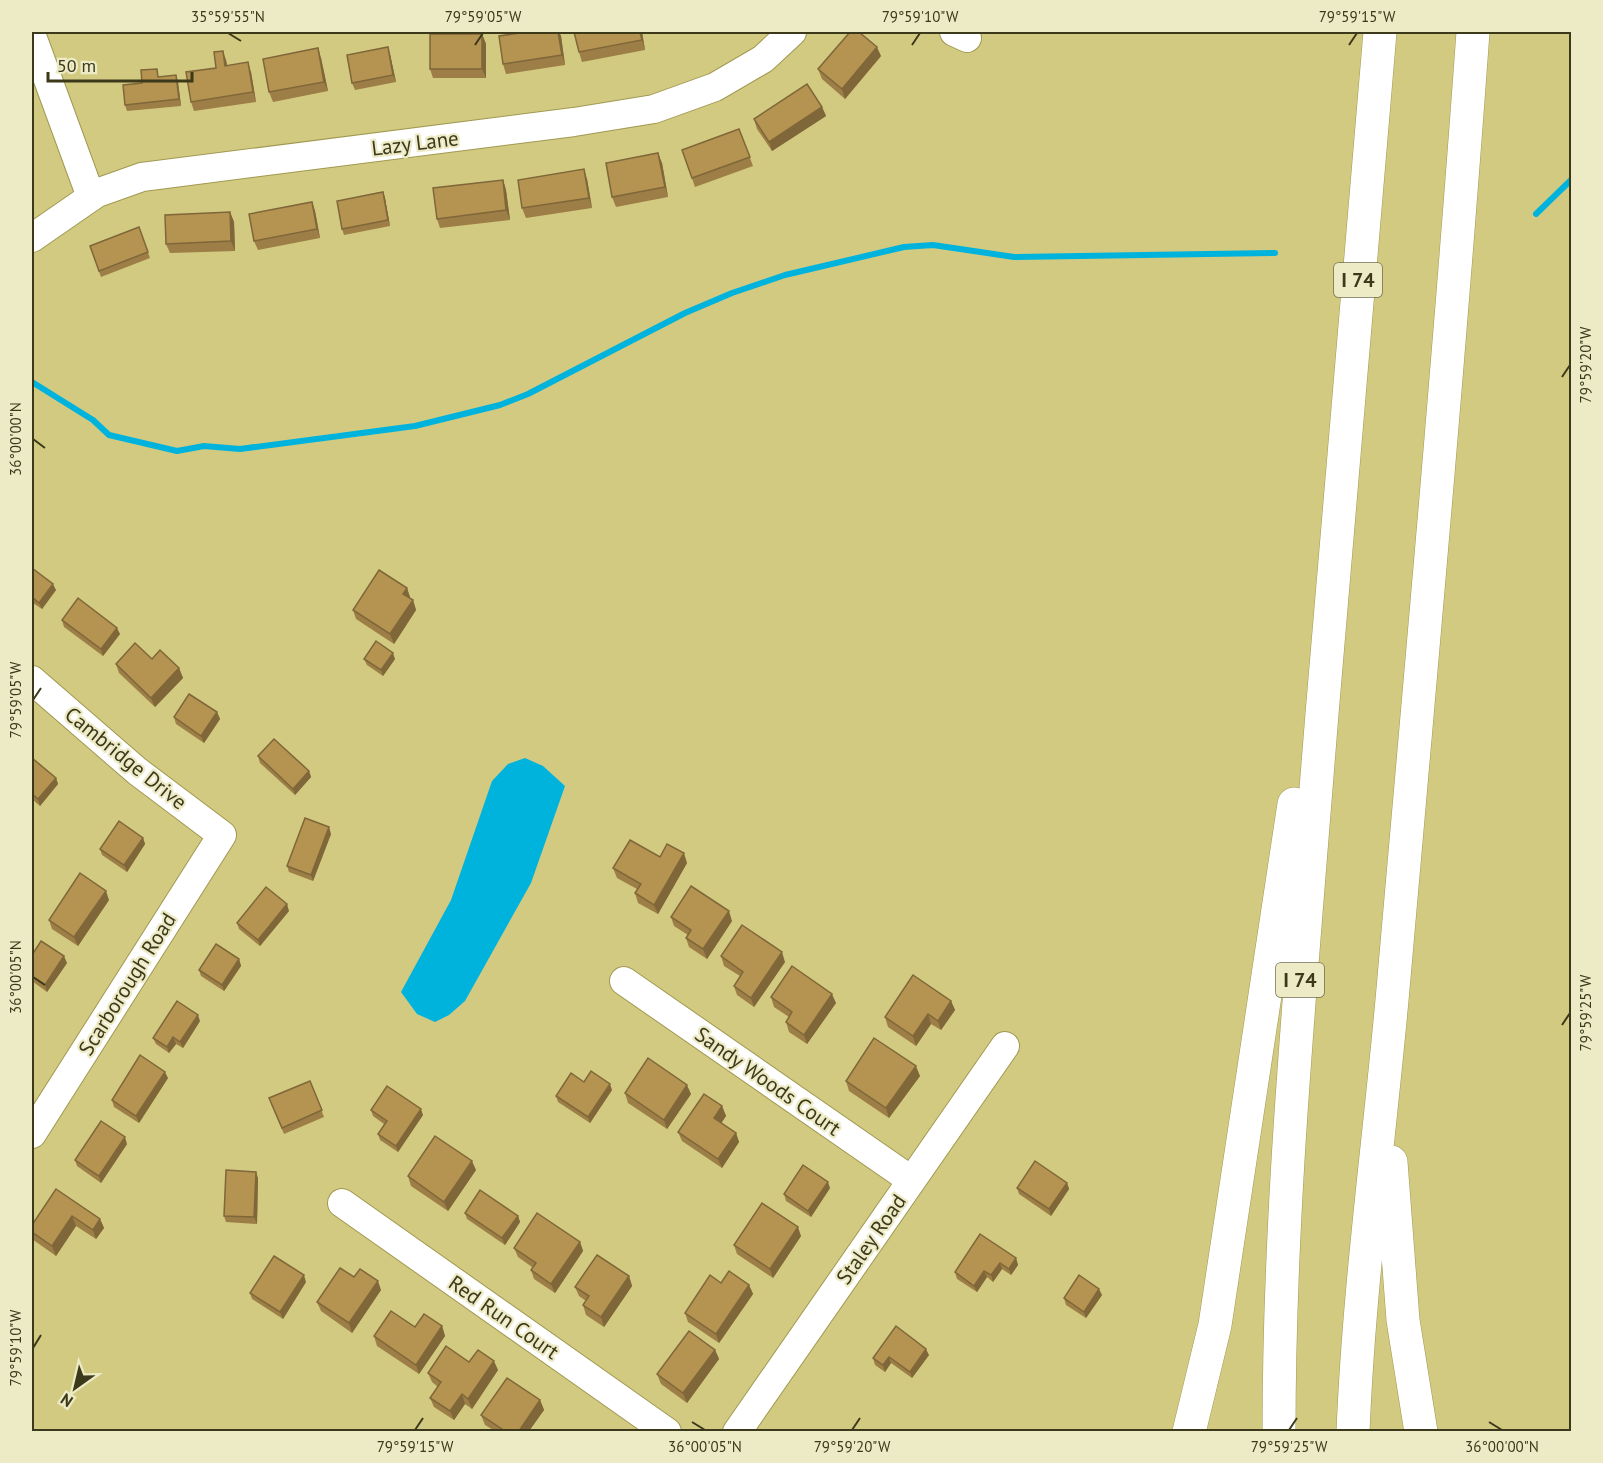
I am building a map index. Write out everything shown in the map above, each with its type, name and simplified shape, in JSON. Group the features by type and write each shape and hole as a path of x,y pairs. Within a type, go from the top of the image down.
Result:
{"highway":[{"name":"I 74","path":"1279,1431 1283,1270 1290,1134 1336,529 1380,32"},
{"path":"1353,1431 1364,1264 1385,1079 1452,314 1473,32"},
{"path":"1189,1431 1215,1325 1336,529"},
{"path":"1385,1079 1403,1320 1421,1431"}],"street":[{"name":"Lazy Lane","path":"32,238 91,197 142,177 574,122 654,109 715,87 763,59 792,32"},
{"path":"32,36 91,197"},
{"name":"Cambridge Drive","path":"32,680 136,771 222,835"},
{"name":"Scarborough Road","path":"32,1134 222,835"},
{"name":"Sandy Woods Court","path":"624,981 911,1180"},
{"name":"Staley Road","path":"736,1431 1005,1046"},
{"name":"Red Run Court","path":"342,1203 668,1431"}],"water":[{"path":"525,758 543,766 565,786 531,883 465,1001 449,1015 435,1022 417,1014 401,992 451,900 492,781 508,764"}],"building":[{"path":"526,32 558,32 562,55 503,64 499,36"},
{"path":"574,32 640,32 642,40 579,52"},
{"path":"850,32 859,32 877,47 842,89 818,69"},
{"path":"430,34 482,34 482,69 430,69"},
{"path":"388,47 393,75 352,83 347,55"},
{"path":"318,48 324,82 269,92 263,59"},
{"path":"223,51 225,66 248,62 253,92 191,102 186,72 216,68 214,52"},
{"path":"157,69 158,77 176,75 179,99 125,105 123,85 142,83 141,70"},
{"path":"807,84 822,107 769,142 754,119"},
{"path":"739,129 750,157 692,178 682,150"},
{"path":"658,153 665,187 612,197 606,163"},
{"path":"584,169 589,198 522,208 518,180"},
{"path":"503,180 506,210 437,219 433,188"},
{"path":"383,192 388,220 342,229 337,201"},
{"path":"312,202 317,229 254,241 249,214"},
{"path":"230,212 231,241 166,244 165,215"},
{"path":"139,227 148,252 99,271 90,246"},
{"path":"32,568 53,584 39,603 32,597"},
{"path":"379,570 407,588 403,594 413,600 390,634 353,610"},
{"path":"78,598 117,628 101,649 62,620"},
{"path":"376,641 393,653 381,670 364,659"},
{"path":"135,643 152,659 160,650 179,668 151,698 116,664"},
{"path":"189,694 217,712 201,736 174,717"},
{"path":"274,739 309,771 293,789 258,756"},
{"path":"32,758 56,778 38,799 32,794"},
{"path":"305,818 329,827 311,875 287,866"},
{"path":"119,821 143,838 124,865 100,849"},
{"path":"630,840 660,857 667,844 684,853 654,905 635,893 641,884 613,868"},
{"path":"80,873 106,891 74,937 49,920"},
{"path":"691,886 729,911 703,949 686,938 691,930 671,917"},
{"path":"266,887 287,904 258,940 237,923"},
{"path":"742,925 782,952 751,998 734,986 743,972 721,956"},
{"path":"41,941 64,956 45,985 32,976 32,955"},
{"path":"216,944 239,959 222,985 199,970"},
{"path":"792,966 832,994 804,1035 786,1022 792,1012 771,997"},
{"path":"913,975 951,1001 938,1021 928,1014 913,1036 885,1017"},
{"path":"177,1001 198,1015 180,1042 173,1037 167,1047 153,1038"},
{"path":"874,1038 916,1066 886,1108 846,1081"},
{"path":"140,1055 165,1072 136,1116 112,1100"},
{"path":"648,1058 687,1085 664,1120 625,1093"},
{"path":"591,1071 610,1084 588,1117 556,1096 571,1073 584,1082"},
{"path":"310,1081 322,1110 282,1128 269,1098"},
{"path":"387,1086 421,1109 396,1146 378,1134 387,1121 371,1110"},
{"path":"704,1094 722,1106 714,1118 736,1133 718,1159 678,1132"},
{"path":"101,1121 125,1137 99,1176 75,1160"},
{"path":"435,1136 472,1161 444,1202 408,1176"},
{"path":"1035,1161 1067,1183 1049,1209 1017,1188"},
{"path":"803,1165 828,1182 808,1211 784,1194"},
{"path":"226,1170 256,1172 254,1217 224,1216"},
{"path":"56,1189 100,1219 93,1230 72,1216 52,1246 32,1232 32,1225"},
{"path":"480,1190 518,1216 502,1238 465,1213"},
{"path":"762,1203 798,1227 770,1269 734,1245"},
{"path":"537,1213 580,1242 551,1284 531,1270 536,1263 514,1248"},
{"path":"980,1234 1016,1258 1009,1269 1000,1263 991,1275 984,1271 974,1286 955,1272"},
{"path":"597,1255 629,1276 601,1317 583,1305 589,1296 575,1287"},
{"path":"274,1256 304,1275 280,1312 250,1293"},
{"path":"340,1268 354,1277 360,1269 378,1281 349,1323 317,1302"},
{"path":"729,1271 749,1285 716,1334 685,1313 710,1275 721,1283"},
{"path":"1079,1275 1099,1289 1084,1312 1064,1298"},
{"path":"391,1311 415,1327 424,1314 442,1326 416,1365 374,1336"},
{"path":"896,1326 926,1349 910,1372 889,1357 883,1365 873,1358"},
{"path":"689,1331 715,1350 683,1393 657,1374"},
{"path":"446,1346 469,1362 478,1350 494,1361 468,1399 462,1394 450,1411 430,1398 441,1382 428,1373"},
{"path":"507,1378 540,1400 519,1431 505,1431 481,1415"}],"waterway":[{"path":"1536,214 1572,179"},
{"path":"32,382 93,420 109,435 177,451 204,446 240,449 415,426 500,405 528,394 685,313 732,293 785,275 904,247 933,245 1014,257 1275,253"}]}
